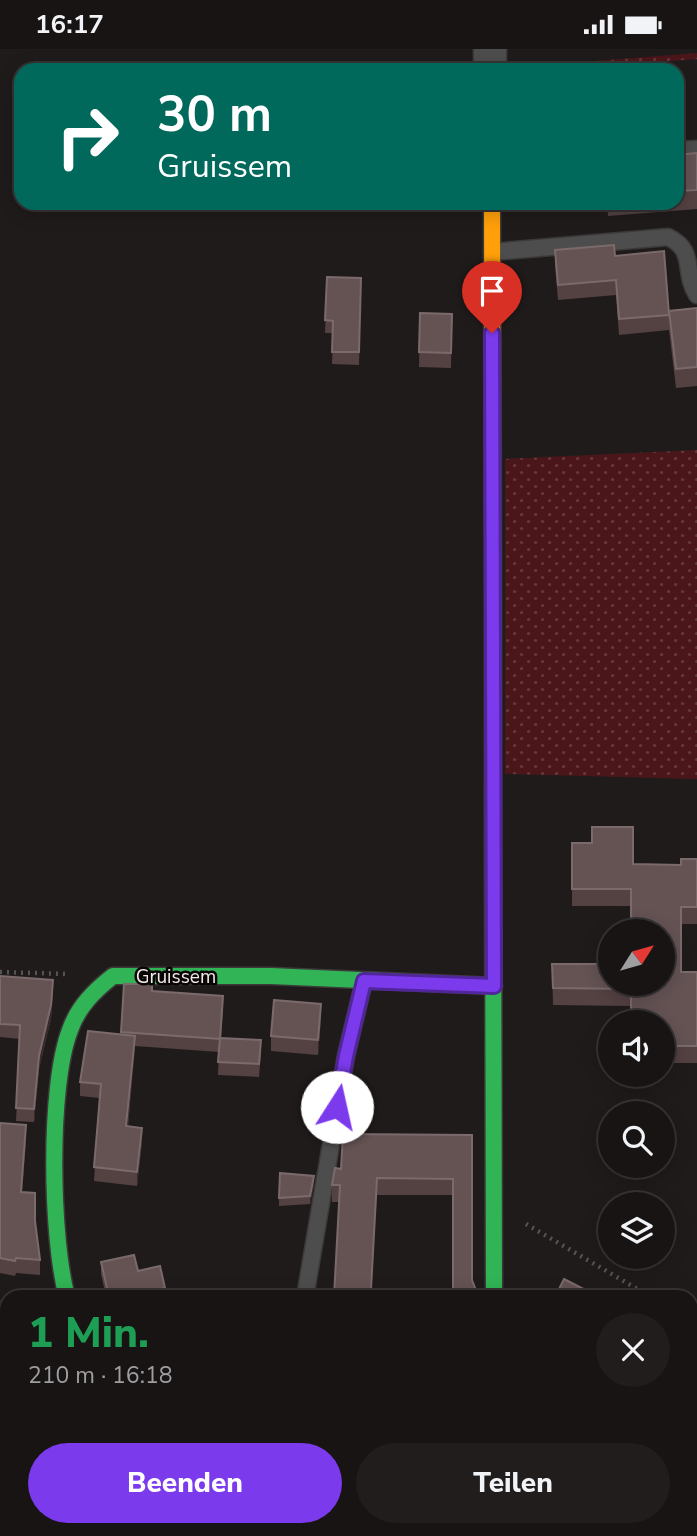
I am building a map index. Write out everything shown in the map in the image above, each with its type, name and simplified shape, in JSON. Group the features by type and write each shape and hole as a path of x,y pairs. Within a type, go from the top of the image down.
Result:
{"street":[{"path":"492,210 494,1290"},
{"name":"Gruissem","path":"66,1290 61,1266 55,1180 55,1132 65,1044 72,1025 90,997 113,976 271,977 494,986"}],"lane":[{"path":"492,252 668,237 681,243 688,252 692,283 697,295"},
{"path":"306,1290 346,1056 364,981"}],"path":[{"path":"0,972 113,976"},
{"path":"494,1209 518,1219 638,1290"}],"shaded area":[{"path":"697,53 697,59 643,63 571,63"},
{"path":"697,450 697,779 505,774 505,459"}],"building":[{"path":"697,153 697,190 684,191 684,154"},
{"path":"614,245 615,256 664,251 669,315 619,319 616,280 558,285 555,250"},
{"path":"327,277 361,278 359,352 332,352 333,321 325,320"},
{"path":"697,308 697,367 676,369 669,311"},
{"path":"420,313 452,314 451,353 419,352"},
{"path":"592,827 633,827 633,864 681,865 681,859 697,859 697,907 681,907 681,972 697,972 697,1046 675,1046 675,1010 631,1010 631,996 676,996 676,919 631,919 631,889 572,889 572,843 592,843"},
{"path":"552,964 598,964 598,989 553,988"},
{"path":"0,976 53,980 51,1005 39,1056 34,1109 16,1108 20,1025 0,1024"},
{"path":"124,984 152,984 152,991 223,996 220,1039 121,1032"},
{"path":"274,1000 321,1004 318,1040 271,1036"},
{"path":"88,1031 135,1036 126,1126 142,1128 137,1172 94,1167 101,1084 80,1082"},
{"path":"220,1038 261,1040 259,1064 218,1062"},
{"path":"0,1123 26,1125 21,1192 35,1193 40,1260 16,1258 15,1261 0,1258"},
{"path":"343,1134 472,1135 472,1280 476,1290 453,1290 453,1179 377,1178 371,1289 380,1290 334,1290 340,1185 332,1185 335,1168 341,1169"},
{"path":"280,1173 314,1176 310,1196 279,1198"},
{"path":"134,1255 138,1271 160,1266 165,1288 107,1290 101,1262"},
{"path":"564,1279 585,1290 558,1290"}],"traffic: fast":[{"path":"493,836 494,1290"},
{"path":"66,1290 55,1202 58,1087 63,1055 73,1022 87,1000 113,976 271,976 494,986"}],"traffic: slow":[{"path":"492,210 493,605"}],"traffic: jam":[{"path":"493,605 493,836"}],"route":[{"path":"337,1107 364,981 494,986 492,333"}]}
